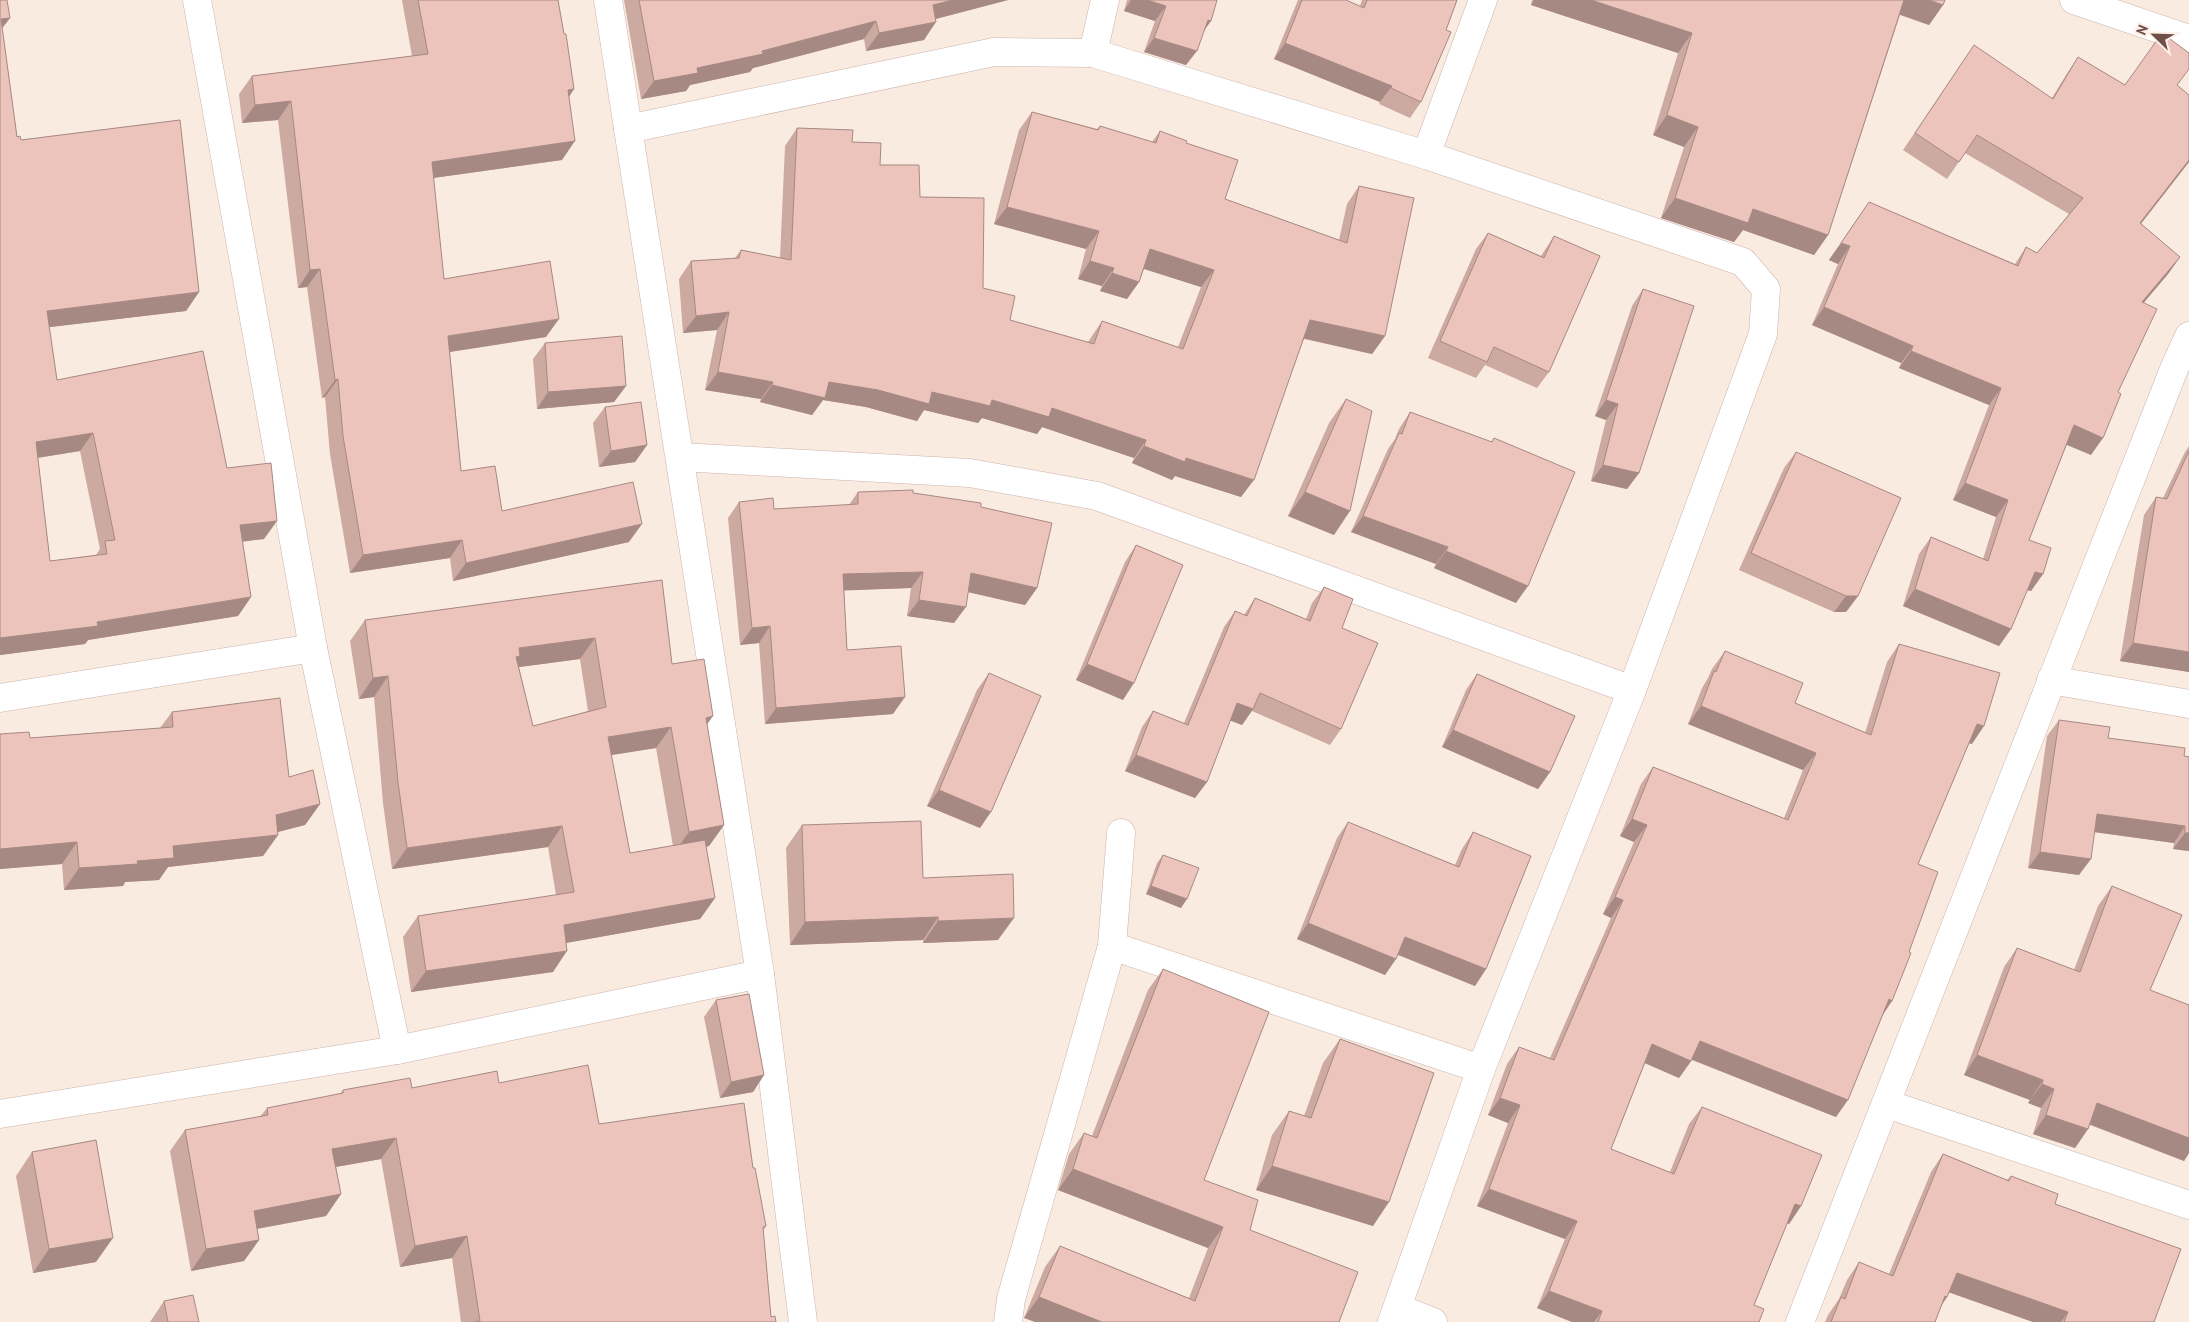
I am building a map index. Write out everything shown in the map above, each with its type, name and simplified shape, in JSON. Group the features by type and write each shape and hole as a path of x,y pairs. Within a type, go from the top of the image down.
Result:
{"street":[{"path":"197,0 313,648 397,1050"},
{"path":"608,0 760,974 803,1322"},
{"path":"1093,53 1105,0"},
{"path":"1426,155 1482,0"},
{"path":"2074,0 2189,39"},
{"path":"628,129 994,52 1093,53 1426,155 1743,262 1766,289 1762,334 1632,690 1481,1069 1395,1315 1433,1322"},
{"path":"1800,1322 1887,1104 2051,680 2174,369 2189,336"},
{"path":"680,457 970,473 1097,496 1632,690"},
{"path":"0,698 313,648"},
{"path":"2051,680 2189,704"},
{"path":"1008,1322 1011,1299 1112,946 1121,833"},
{"path":"1112,946 1481,1069"},
{"path":"0,1114 397,1050 760,974"},
{"path":"1887,1104 2189,1205"}],"building":[{"path":"0,0 7,0 10,18 1,19 17,137 20,136 21,140 180,120 199,292 47,311 57,380 203,351 227,468 271,463 277,521 240,525 251,597 97,622 98,626 0,638","holes":["93,433 115,540 105,541 107,554 50,561 36,442"]},
{"path":"418,0 558,0 564,34 566,34 574,89 568,90 575,141 432,162 444,279 550,261 559,319 448,336 461,471 495,466 502,511 633,482 642,524 466,563 462,540 363,555 343,436 338,379 335,380 320,269 310,270 291,101 255,105 252,76 428,54"},
{"path":"639,0 953,0 933,5 936,22 879,33 876,21 762,51 763,54 697,68 698,73 654,81"},
{"path":"1147,0 1217,0 1211,21 1208,20 1197,51 1154,38 1166,6"},
{"path":"1302,0 1346,0 1364,8 1367,0 1457,0 1446,30 1451,32 1421,102 1391,88 1392,86 1285,43"},
{"path":"1591,0 1904,0 1828,235 1753,209 1748,223 1675,198 1698,127 1667,115 1692,33"},
{"path":"1929,0 1945,0 1943,5"},
{"path":"2162,33 2189,53 2189,69 2177,85 2189,95 2189,160 2140,223 2180,257 2142,302 2157,309 2118,392 2121,394 2103,438 2074,425 2029,540 2051,548 2043,574 2035,572 2011,629 1915,589 1931,537 1988,561 2008,500 1965,483 2001,388 1911,351 1913,346 1824,307 1850,246 1841,243 1869,202 2018,266 2026,247 2037,253 2083,198 1977,135 1959,162 1915,133 1974,45 2053,99 2078,57 2125,85"},
{"path":"1032,112 1098,130 1100,126 1156,143 1160,131 1187,141 1186,143 1238,160 1225,199 1347,243 1359,186 1414,198 1385,336 1310,320 1254,480 1186,458 1185,462 1144,446 1146,440 1052,408 1049,417 992,400 990,406 932,392 929,404 878,390 829,382 825,398 772,385 773,382 718,372 729,312 696,316 691,261 739,258 741,250 791,260 797,128 853,130 852,142 881,143 880,165 919,165 920,197 984,198 983,288 1015,296 1010,320 1094,344 1102,321 1183,349 1214,270 1150,249 1139,282 1112,273 1114,268 1090,261 1099,231 1007,207"},
{"path":"1488,233 1544,258 1554,236 1600,256 1549,372 1494,347 1487,362 1440,341"},
{"path":"1643,289 1694,306 1639,473 1603,465 1618,404 1606,400"},
{"path":"622,336 626,386 548,392 545,343"},
{"path":"1346,399 1372,411 1350,511 1305,492"},
{"path":"641,402 647,445 611,451 605,407"},
{"path":"1410,412 1492,442 1494,438 1575,472 1528,586 1446,551 1448,547 1363,516 1399,433 1402,434"},
{"path":"2189,451 2189,652 2133,643 2156,497 2167,499"},
{"path":"1796,452 1901,498 1858,596 1846,596 1751,553"},
{"path":"913,490 913,493 981,503 981,507 1052,523 1037,588 971,573 966,607 919,600 923,572 843,574 847,650 901,646 905,697 776,708 770,626 752,628 739,502 773,498 774,509 858,504 858,492"},
{"path":"1136,545 1183,565 1134,683 1087,664"},
{"path":"662,580 672,664 704,659 713,716 706,718 724,825 689,832 671,727 608,737 630,853 705,840 715,898 564,925 567,951 426,971 418,916 574,892 562,826 407,848 398,782 388,676 373,678 365,620","holes":["595,638 606,707 533,726 516,657 520,656 519,648"]},
{"path":"1324,587 1353,599 1342,628 1378,643 1341,729 1260,693 1253,709 1237,703 1207,782 1136,755 1153,711 1188,725 1235,611 1247,616 1255,598 1310,621"},
{"path":"1899,644 2000,673 1984,726 1977,724 1918,864 1938,872 1909,952 1911,953 1892,1001 1889,999 1848,1100 1700,1041 1691,1061 1652,1044 1611,1149 1674,1174 1702,1107 1822,1155 1801,1206 1795,1204 1754,1305 1764,1309 1759,1322 1598,1322 1602,1311 1549,1291 1577,1221 1489,1189 1520,1105 1500,1098 1519,1047 1554,1060 1623,900 1615,897 1647,825 1632,819 1653,767 1788,820 1816,753 1701,706 1714,671 1716,672 1725,651 1803,683 1795,703 1871,735"},
{"path":"989,673 1041,696 991,812 939,790"},
{"path":"1477,674 1575,716 1550,772 1453,730"},
{"path":"280,698 289,777 313,770 320,804 276,815 278,835 173,846 174,858 137,861 138,864 79,868 77,842 0,849 0,734 29,732 30,738 173,727 172,712"},
{"path":"2059,720 2110,727 2108,738 2185,748 2184,756 2189,757 2189,833 2185,833 2185,826 2097,814 2091,859 2040,852"},
{"path":"921,821 923,878 1013,874 1014,918 938,921 938,917 805,922 802,825"},
{"path":"1348,822 1459,867 1473,832 1531,856 1486,969 1405,937 1396,959 1308,923"},
{"path":"1163,855 1199,868 1187,899 1151,886"},
{"path":"2112,886 2182,915 2150,990 2189,1005 2189,1138 2097,1103 2088,1129 2046,1115 2054,1089 2042,1084 2043,1080 1977,1055 2017,948 2080,972"},
{"path":"1163,969 1269,1012 1204,1180 1258,1200 1250,1230 1358,1272 1339,1322 1102,1322 1039,1297 1060,1246 1195,1301 1223,1227 1073,1169 1084,1133 1097,1138"},
{"path":"749,994 764,1075 731,1082 716,1000"},
{"path":"1340,1039 1434,1073 1389,1202 1272,1166 1289,1111 1311,1118"},
{"path":"588,1065 599,1124 744,1103 753,1168 755,1168 766,1226 763,1227 771,1317 775,1316 776,1322 475,1322 480,1321 467,1236 415,1246 396,1138 332,1149 341,1194 254,1211 259,1240 206,1249 185,1130 268,1115 267,1108 343,1093 343,1090 410,1078 412,1088 497,1071 499,1083"},
{"path":"96,1140 113,1238 49,1249 32,1152"},
{"path":"1943,1154 2009,1181 2011,1176 2058,1194 2055,1204 2181,1249 2154,1322 2064,1322 2068,1312 1957,1273 1947,1297 1945,1296 1935,1322 1831,1322 1841,1297 1845,1299 1859,1262 1893,1276"},
{"path":"193,1295 199,1322 168,1322 164,1301"}]}
